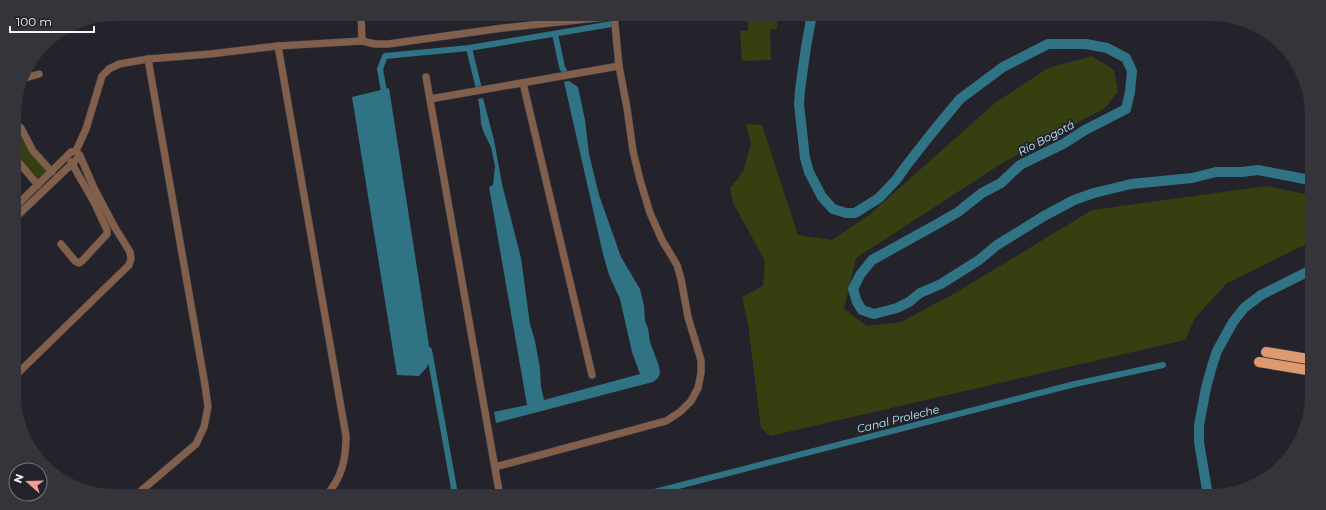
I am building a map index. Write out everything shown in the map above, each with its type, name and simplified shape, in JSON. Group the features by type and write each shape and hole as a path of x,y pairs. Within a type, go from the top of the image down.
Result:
{"main road":[{"path":"1266,352 1305,358"},
{"path":"1259,362 1305,370"}],"street":[{"path":"361,21 362,41"},
{"path":"21,212 72,162 78,153 102,76 109,69 119,64 148,59 278,46 362,41 375,44 388,44 563,21"},
{"path":"495,467 666,421 680,412 691,401 698,388 701,373 701,360 688,317 682,279 677,265 662,240 650,213 633,151 619,66 615,21"},
{"path":"278,46 346,436 346,456 332,489"},
{"path":"143,489 196,444 204,428 208,407 148,59"},
{"path":"430,99 619,66"},
{"path":"30,76 38,74"},
{"path":"426,77 499,489"},
{"path":"523,83 592,375"},
{"path":"21,128 33,151 52,172"},
{"path":"21,201 71,152 78,153"},
{"path":"21,370 129,265 131,259 130,252 114,226 78,153"},
{"path":"61,244 75,261 79,263 107,234 107,230 94,202 72,162"},
{"path":"21,166 38,185"}],"green space":[{"path":"747,21 777,21 777,29 770,29 771,60 742,61 740,31 748,31"},
{"path":"1092,56 1114,70 1118,91 1105,108 1004,162 856,258 844,309 867,326 901,322 957,292 1092,210 1267,186 1305,194 1305,245 1227,283 1195,318 1185,340 770,436 761,428 748,324 742,297 763,286 765,261 733,203 730,188 743,172 751,143 746,124 762,125 798,235 832,240 869,215 995,103 1048,68"},
{"path":"21,134 30,152 47,171 38,179 21,160"}],"water":[{"path":"569,81 578,87 585,120 589,154 599,195 621,257 640,289 650,342 660,373 658,378 653,382 496,423 494,412 527,405 489,187 493,185 495,166 491,147 481,124 478,99 483,98 494,140 502,184 521,258 530,324 540,368 541,387 544,400 640,374 632,352 620,299 609,275 603,254 564,82"},
{"path":"389,88 431,358 427,367 419,376 397,375 352,97"}],"waterway":[{"name":"Río Bogotá","path":"811,21 799,104 805,158 809,172 822,197 833,209 846,213 855,213 879,198 896,180 960,99 1003,67 1048,44 1086,44 1107,48 1126,58 1132,71 1130,92 1126,109 1085,130 1063,144 1020,165 1001,183 982,193 958,212 872,260 860,275 853,289 857,302 862,310 874,314 897,308 909,302 920,293 941,284 979,260 997,245 1044,216 1074,200 1094,193 1131,184 1192,178 1216,172 1242,172 1258,170 1305,179"},
{"path":"385,97 380,69 385,56 469,48 612,24"},
{"path":"555,34 564,71"},
{"path":"469,48 479,89"},
{"name":"Río Bogotá","path":"1207,489 1199,442 1199,425 1206,388 1217,351 1233,322 1244,308 1261,295 1305,273"},
{"path":"429,350 454,489"},
{"name":"Canal Proleche","path":"666,489 1075,384 1163,365"}]}
